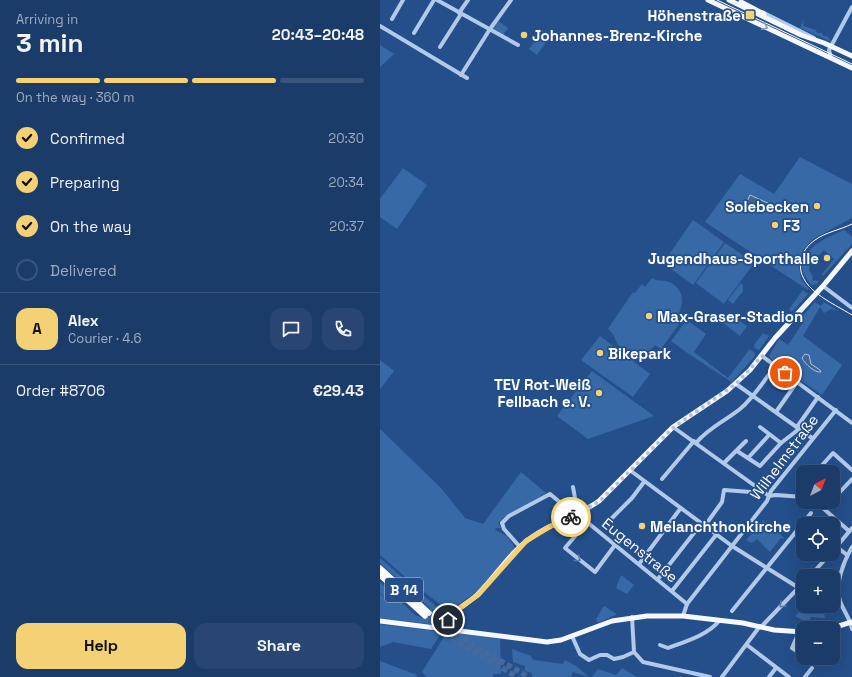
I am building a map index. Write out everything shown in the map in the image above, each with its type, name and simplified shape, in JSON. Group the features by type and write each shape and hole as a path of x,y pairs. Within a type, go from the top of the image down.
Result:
{"highway":[{"name":"B 14","path":"380,568 427,614 380,575"}],"main road":[{"path":"708,0 716,2 819,52 830,52 852,56"},
{"path":"729,0 779,25 824,43 830,52 852,68"},
{"path":"737,0 758,10 779,25"},
{"path":"445,628 451,616 478,595 520,547 539,533 600,501 674,427 736,384 852,251"},
{"path":"380,621 547,642 572,636 612,621 632,617 683,616 796,631"},
{"path":"840,626 852,622"}],"street":[{"path":"392,20 403,0"},
{"path":"414,34 434,0"},
{"path":"437,0 518,45"},
{"path":"440,47 468,0"},
{"path":"462,75 511,0"},
{"path":"830,52 852,7"},
{"path":"758,10 824,43"},
{"path":"380,26 467,78"},
{"path":"823,286 852,308"},
{"path":"762,356 852,423"},
{"path":"662,479 704,433 734,413 753,396 775,366"},
{"path":"776,412 797,382"},
{"path":"736,384 812,438"},
{"path":"737,451 760,466 781,442 798,428 818,397"},
{"name":"Wilhelmstraße","path":"683,616 687,604 767,501 769,496 812,438 836,410"},
{"path":"674,427 769,496 796,496"},
{"path":"760,427 769,435 781,442"},
{"path":"748,458 769,435"},
{"path":"724,463 746,441"},
{"path":"822,465 833,453 852,470"},
{"path":"631,471 716,535 796,586"},
{"path":"840,492 852,479"},
{"path":"611,519 632,498 644,482"},
{"path":"520,547 504,529 502,523 505,519 550,494 568,509 579,511 573,486"},
{"path":"658,579 722,502 724,490 765,493"},
{"path":"639,564 680,509"},
{"path":"825,509 851,529 840,543"},
{"name":"Eugenstraße","path":"579,511 587,522 687,604"},
{"path":"732,611 811,513"},
{"path":"587,522 565,548 595,572 615,545"},
{"path":"672,591 716,535"},
{"path":"852,547 848,555 838,589 840,600 852,622 852,630"},
{"path":"840,549 848,555"},
{"path":"816,569 824,561"},
{"path":"722,677 760,626 796,591"},
{"path":"632,617 634,652 643,662 710,677"},
{"path":"660,645 668,648 679,644 714,627 719,621"},
{"path":"572,636 580,654 589,660 592,660 600,655 607,655 614,659 623,658 634,652"},
{"path":"796,641 792,648 796,651"},
{"path":"747,645 789,677"},
{"path":"769,677 776,668"},
{"path":"805,677 812,668"}],"shaded area":[{"path":"804,19 803,26 816,30 817,33 822,33 823,36 827,36 832,42 800,28"},
{"path":"498,21 508,28 503,35 492,30"},
{"path":"542,30 550,37 537,55 529,49"},
{"path":"380,45 394,54 380,67"},
{"name":"F3","path":"800,157 852,184 852,218 813,239 803,250 799,267 801,279 809,289 808,290 705,222 740,174 774,194"},
{"path":"403,168 427,185 397,229 380,217 380,199"},
{"path":"750,195 772,205 769,211 765,209 764,212 758,210 757,213 744,208"},
{"path":"693,220 724,242 693,285 663,263"},
{"path":"844,230 852,237 852,244 823,276 822,274 834,259 824,250 810,264 809,270 813,277 812,280 819,281 817,284 812,285 804,275 802,266 804,258 809,250 817,244"},
{"path":"725,243 754,263 724,304 696,283"},
{"name":"Max-Graser-Stadion","path":"652,278 671,283 679,290 682,299 682,304 678,314 681,317 678,321 680,323 661,349 655,345 642,354 631,354 618,345 613,334 608,329 633,292 635,293 642,284 645,287"},
{"path":"741,283 743,285 743,291 733,304 728,300"},
{"path":"803,290 808,294 792,312 789,309"},
{"path":"815,302 821,306 824,302 838,311 831,309 824,313 820,307 803,336 842,365 822,395 774,362 769,356 779,339 788,345 804,321 801,318"},
{"path":"730,314 747,326 740,336 723,323"},
{"path":"687,320 706,334 694,352 728,378 749,350 747,348 754,352 755,356 732,382 730,381 671,341"},
{"path":"763,333 769,336 759,350 755,348 754,345"},
{"path":"600,336 650,374 633,397 581,360"},
{"path":"805,354 809,355 811,364 821,372 813,370 805,363 802,358"},
{"path":"380,360 394,371 380,389"},
{"name":"TEV Rot-Weiß Fellbach e. V.","path":"592,371 654,416 588,439 557,416"},
{"path":"380,429 441,488 465,518 483,524 521,472 546,493 503,518 498,523 501,528 496,528 495,530 507,536 515,548 479,590 449,611 412,583 380,555"},
{"path":"763,520 775,531 779,527 782,529 779,533 785,539 781,538 770,552 757,539 752,543 746,540"},
{"path":"380,558 446,615 443,623 437,625 380,618 380,594 388,600 380,593 380,582 415,615 425,619 430,613 430,608 380,563"},
{"path":"621,575 634,585 627,594 616,588"},
{"path":"604,606 617,614 598,623 596,619"},
{"path":"798,613 824,613 825,618 811,617 809,621 804,621 795,616"},
{"path":"380,624 442,632 431,649 393,642 380,647"},
{"path":"447,632 500,639 501,674 493,674 493,677 427,677 422,672"},
{"path":"512,649 531,656 533,660 563,664 565,660 576,666 589,677 573,672 571,677 532,677 532,673 525,671 525,666 513,662"},
{"path":"380,661 417,675 416,677 380,677"},
{"path":"622,668 637,677 592,677 598,669 616,675"}],"tunnel":[{"path":"429,613 481,650 529,677"},
{"path":"425,616 450,637 517,677"}],"tram line":[{"path":"717,0 852,64"},
{"path":"852,224 815,240 804,251 801,260 801,270 809,287 826,300 852,315"}],"way so far":[{"path":"571,517 580,514 600,501 680,421 736,384 762,356 785,373"}],"place":[{"name":"Höhenstraße","path":"750,15"},
{"name":"Johannes-Brenz-Kirche","path":"524,35"},
{"name":"Solebecken","path":"817,206"},
{"name":"F3","path":"775,225"},
{"name":"Jugendhaus-Sporthalle","path":"827,258"},
{"name":"Max-Graser-Stadion","path":"649,316"},
{"name":"Bikepark","path":"600,353"},
{"name":"TEV Rot-Weiß Fellbach e. V.","path":"599,393"},
{"name":"Melanchthonkirche","path":"642,526"}],"route":[{"path":"448,620 457,610 478,595 526,541 549,527 571,517"}]}
